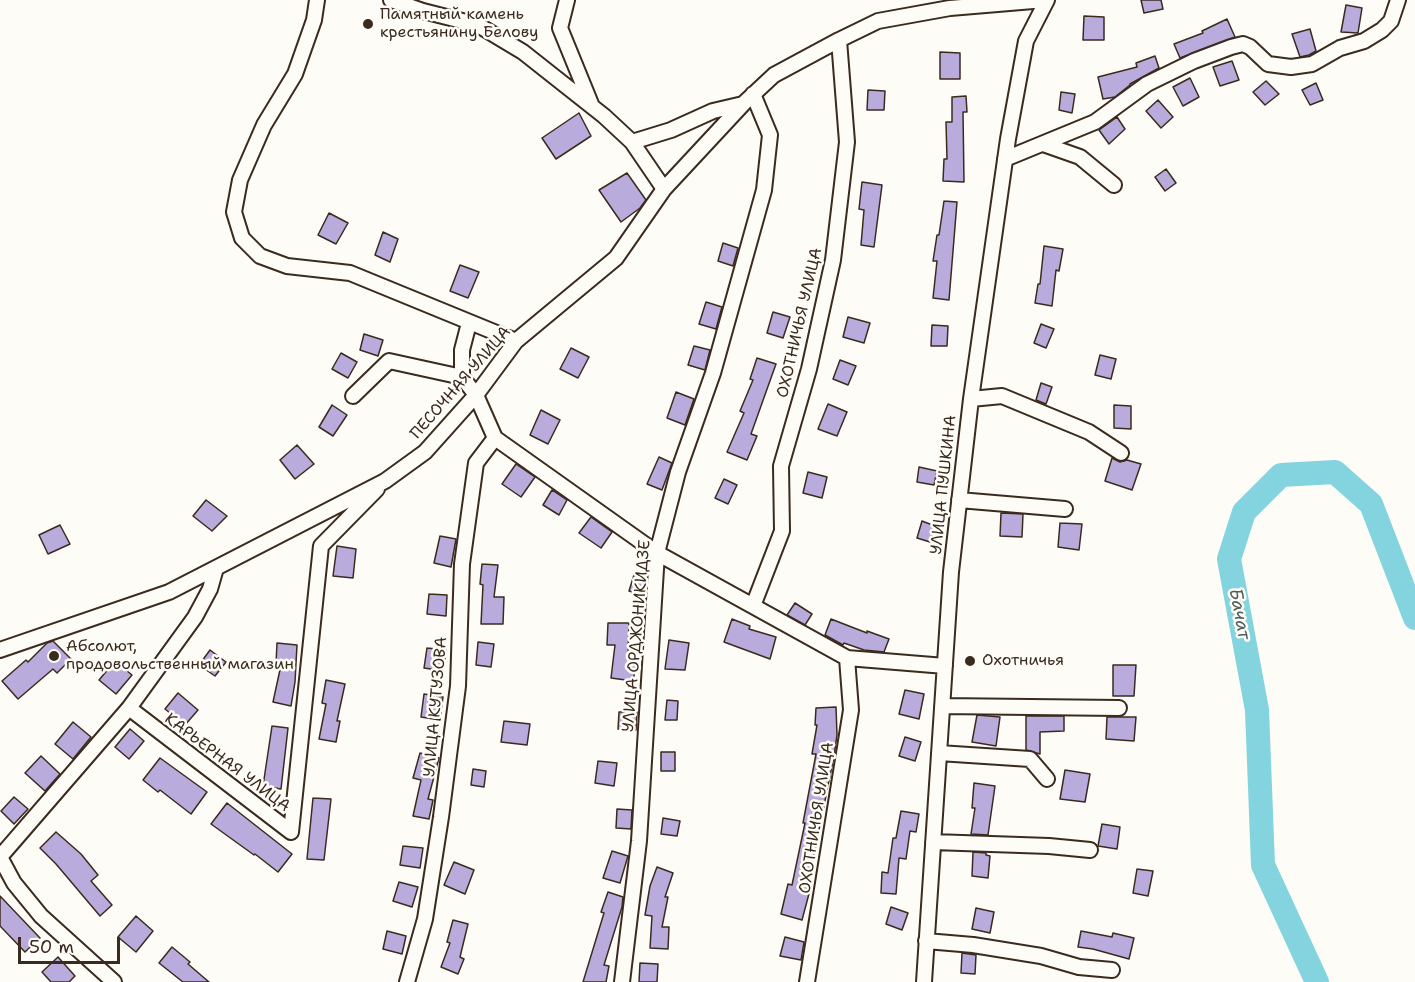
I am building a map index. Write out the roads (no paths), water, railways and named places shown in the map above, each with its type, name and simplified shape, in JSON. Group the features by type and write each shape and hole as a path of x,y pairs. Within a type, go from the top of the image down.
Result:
{"street":[{"path":"317,0 314,20 295,74 264,125 240,180 234,212 242,238 260,256 287,266 350,273 516,341"},
{"path":"391,0 478,25 524,51 632,142 664,189"},
{"path":"567,0 560,28 592,106"},
{"name":"ПЕСОЧНАЯ УЛИЦА","path":"0,650 169,591 385,481 425,452 476,395 516,341 616,258 664,189 774,75 879,21 950,8 1046,0"},
{"name":"УЛИЦА ПУШКИНА","path":"924,982 951,572 971,399 1005,159 1026,41 1046,0"},
{"path":"1005,159 1095,122 1146,84 1194,61 1232,47 1243,44 1250,47 1268,64 1291,66 1312,64 1340,48 1364,41 1382,30 1391,21 1398,0"},
{"name":"ОХОТНИЧЬЯ УЛИЦА","path":"753,606 782,531 781,466 809,369 832,260 847,142 839,40"},
{"path":"632,142 671,130 713,111 749,99"},
{"name":"УЛИЦА ОРДЖОНИКИДЗЕ","path":"622,982 639,841 657,553 678,472 714,373 764,190 770,135 749,99"},
{"path":"1042,144 1080,157 1114,185"},
{"path":"462,378 462,350 469,323"},
{"path":"353,396 390,361 462,378 476,395 495,438 657,553 847,658 945,666"},
{"path":"971,399 1002,396 1089,432 1121,453"},
{"name":"УЛИЦА КУТУЗОВА","path":"407,982 425,919 441,818 458,686 462,564 476,463 495,438"},
{"name":"КАРЬЕРНАЯ УЛИЦА","path":"129,708 291,832 321,546 385,481"},
{"path":"959,500 1065,509"},
{"path":"114,982 41,916 14,883 0,857 129,708 195,617 210,588 216,568"},
{"name":"ОХОТНИЧЬЯ УЛИЦА","path":"807,982 851,710 847,658"},
{"path":"942,706 1119,708"},
{"path":"939,753 1030,759 1047,779"},
{"path":"933,842 1049,846 1090,850"},
{"path":"926,941 973,945 1041,956 1079,967 1112,970"}],"waterway":[{"name":"Бачат","path":"1317,982 1263,865 1257,710 1229,559 1244,512 1281,475 1335,472 1371,504 1415,618"}],"place":[{"name":"Памятный камень крестьянину Белову","path":"368,24"},
{"name":"Абсолют, продовольственный магазин","path":"54,656"},
{"name":"Охотничья","path":"970,661"}]}
